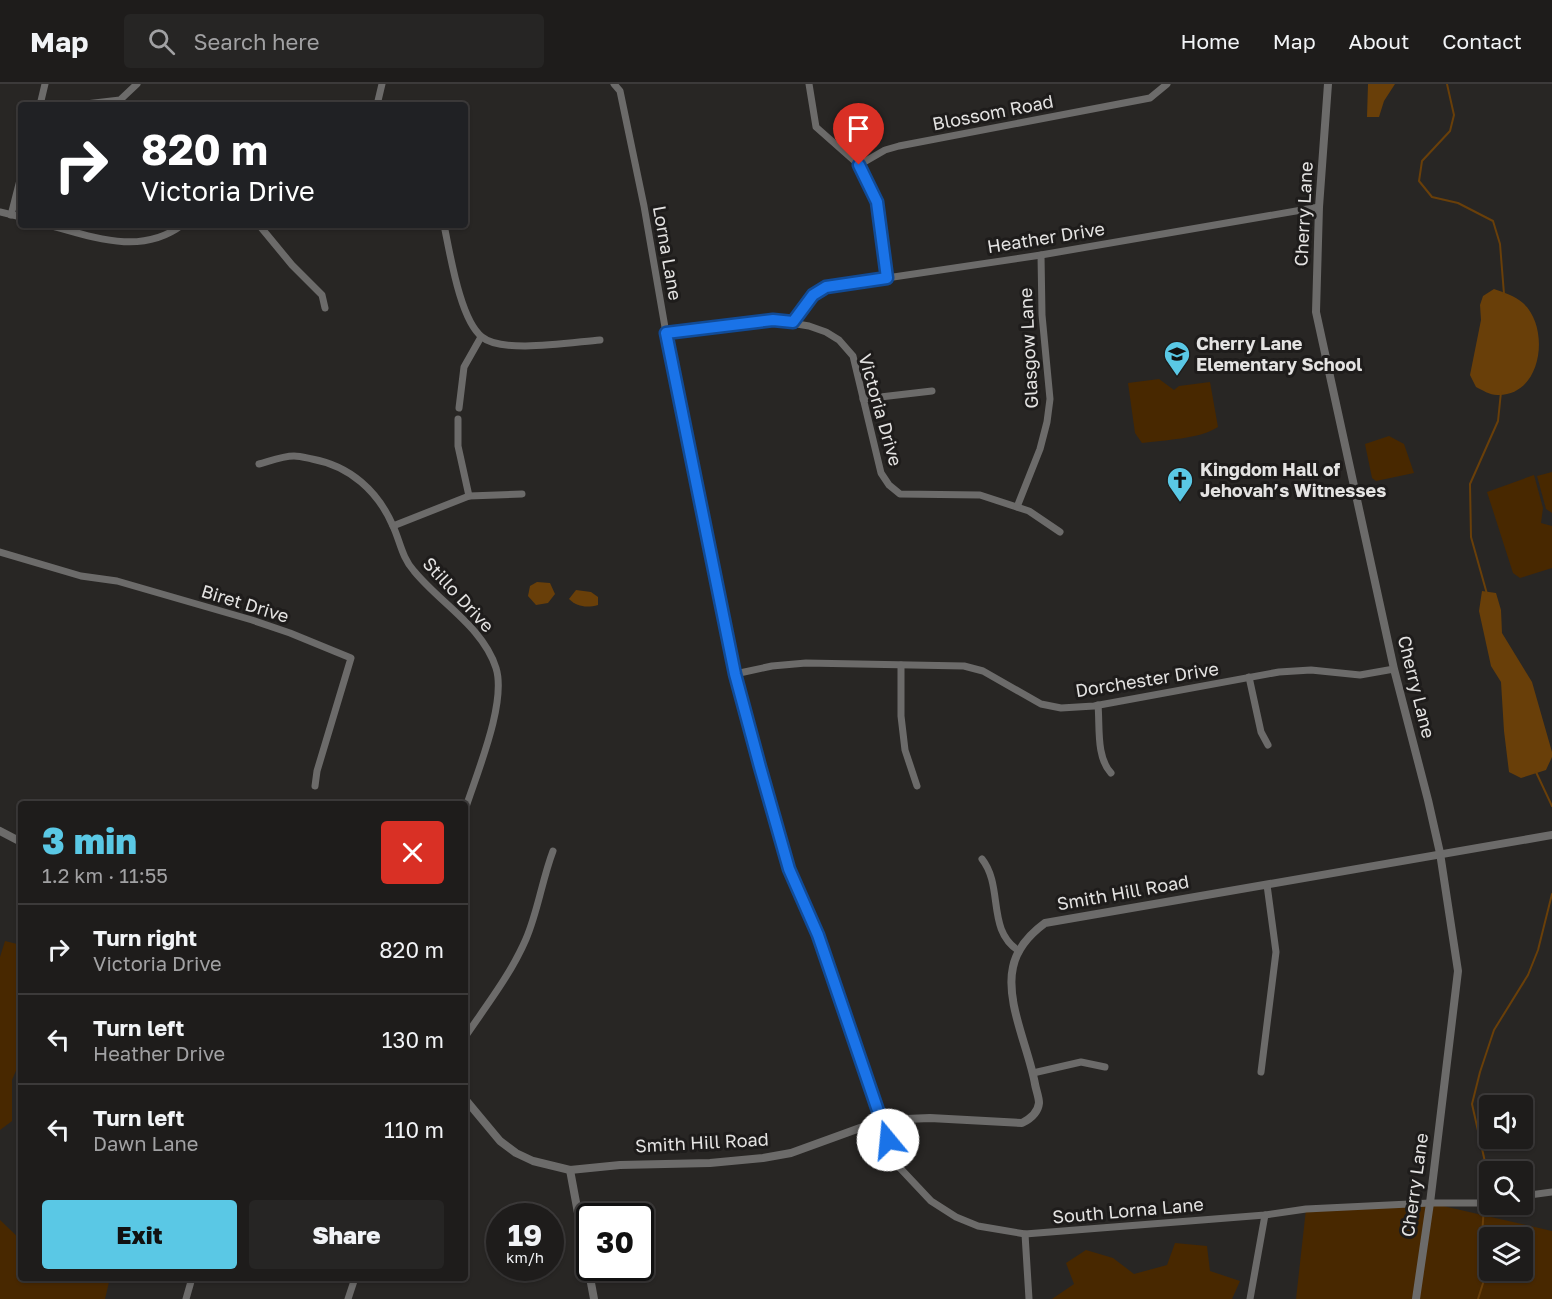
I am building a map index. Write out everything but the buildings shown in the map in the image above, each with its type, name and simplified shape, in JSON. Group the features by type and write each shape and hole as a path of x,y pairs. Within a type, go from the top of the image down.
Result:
{"street":[{"path":"41,102 45,84"},
{"path":"103,102 120,100 136,84"},
{"path":"378,102 382,84"},
{"name":"Lorna Lane","path":"614,84 620,91 639,183 666,333 735,674 789,869 818,935 882,1120"},
{"path":"809,84 816,127 859,165 877,202 887,278"},
{"name":"Blossom Road","path":"859,165 885,150 899,146 1150,98 1167,84"},
{"name":"Cherry Lane","path":"1328,84 1319,207 1316,312 1394,669 1440,853 1458,971 1416,1299"},
{"path":"11,215 18,188"},
{"name":"Heather Drive","path":"793,322 813,295 826,287 1041,255 1319,207"},
{"path":"0,212 18,216"},
{"path":"60,228 106,240 130,243 154,240 178,228"},
{"path":"261,228 292,265 322,295 325,308"},
{"path":"445,228 462,304 470,322 481,337 496,344 514,346 600,340"},
{"name":"Glasgow Lane","path":"1017,507 1040,449 1050,399 1042,315 1041,255"},
{"name":"Victoria Drive","path":"666,333 773,320 793,322 826,332 839,340 853,356 880,473 889,485 900,494 980,495 1029,511 1060,532"},
{"path":"459,408 464,367 481,337"},
{"path":"863,399 932,391"},
{"path":"458,419 458,446 469,496"},
{"name":"Stillo Drive","path":"259,464 294,456 327,462 354,475 369,488 393,526 403,554 412,569 482,640 496,669 498,692 494,720 468,801"},
{"path":"393,526 469,496 522,494"},
{"name":"Biret Drive","path":"0,552 81,576 117,581 252,620 351,658 317,771 315,786"},
{"name":"Dorchester Drive","path":"735,674 772,666 806,663 964,666 983,671 1041,704 1061,708 1098,705 1249,677 1311,669 1360,675 1394,669"},
{"path":"901,665 902,728 905,750 917,786"},
{"path":"1249,677 1261,732 1268,745"},
{"path":"1098,705 1102,758 1111,773"},
{"path":"0,831 18,840"},
{"name":"Smith Hill Road","path":"468,1103 498,1139 516,1153 533,1161 570,1170 620,1165 710,1163 791,1153 882,1120 930,1118 1022,1123 1030,1119 1039,1103 1011,983 1018,951 1034,931 1046,923 1552,835"},
{"path":"468,1032 512,966 525,941 535,915 553,851"},
{"path":"982,859 991,875 1002,935 1008,944 1018,951"},
{"path":"1261,1072 1276,952 1267,885"},
{"path":"1033,1072 1081,1062 1105,1067"},
{"name":"South Lorna Lane","path":"882,1120 899,1167 931,1201 956,1217 978,1226 1025,1234 1265,1215 1306,1209 1479,1203"},
{"path":"570,1170 594,1299"},
{"path":"1533,1195 1552,1192"},
{"path":"1250,1299 1265,1215"},
{"path":"1025,1234 1029,1299"},
{"path":"186,1299 191,1281"},
{"path":"348,1299 354,1281"}],"shaded area":[{"path":"1368,84 1395,84 1384,101 1379,117 1367,117"},
{"path":"1494,289 1513,296 1532,314 1539,344 1532,373 1524,385 1512,393 1497,395 1476,387 1470,375 1481,320 1480,305 1483,296"},
{"path":"1159,379 1174,390 1179,386 1210,382 1218,427 1192,437 1142,443 1135,433 1128,383"},
{"path":"1389,436 1404,444 1414,473 1376,481 1372,478 1365,444"},
{"path":"1552,472 1552,513 1546,509 1537,476"},
{"path":"1534,475 1543,508 1541,523 1552,526 1552,568 1520,578 1513,573 1487,492"},
{"path":"537,582 550,583 555,594 548,603 536,605 528,596 530,586"},
{"path":"576,590 591,592 598,597 598,605 582,606 572,602 569,599"},
{"path":"1482,591 1496,593 1501,610 1502,633 1532,682 1552,752 1546,770 1521,778 1509,772 1501,682 1491,666 1479,611"},
{"path":"5,941 18,944 18,1066 12,1080 12,1121 0,1130 0,957"},
{"path":"1430,1203 1552,1231 1552,1299 1296,1299 1306,1209"},
{"path":"0,1220 18,1237 18,1281 109,1281 105,1299 0,1299"},
{"path":"1175,1243 1207,1246 1210,1271 1240,1281 1232,1299 1052,1299 1074,1284 1066,1263 1086,1250 1113,1258 1134,1274 1167,1265"}],"waterway":[{"path":"1447,84 1454,115 1450,131 1422,161 1419,181 1432,197 1458,203 1493,221 1500,244 1504,294"},
{"path":"1487,594 1471,537 1470,484 1498,421 1501,392"},
{"path":"1536,772 1552,806"},
{"path":"1485,1161 1472,1104 1480,1072 1494,1030 1528,975 1538,950 1552,894"},
{"path":"1478,1299 1485,1277 1482,1235 1483,1215"}],"place":[{"name":"Cherry Lane Elementary School","path":"1177,377"},
{"name":"Kingdom Hall of Jehovah’s Witnesses","path":"1180,503"}],"route":[{"path":"859,165 877,202 887,278 826,287 813,295 793,322 773,320 666,333 707,546 735,674 760,767 789,869 818,935 888,1140"}]}
